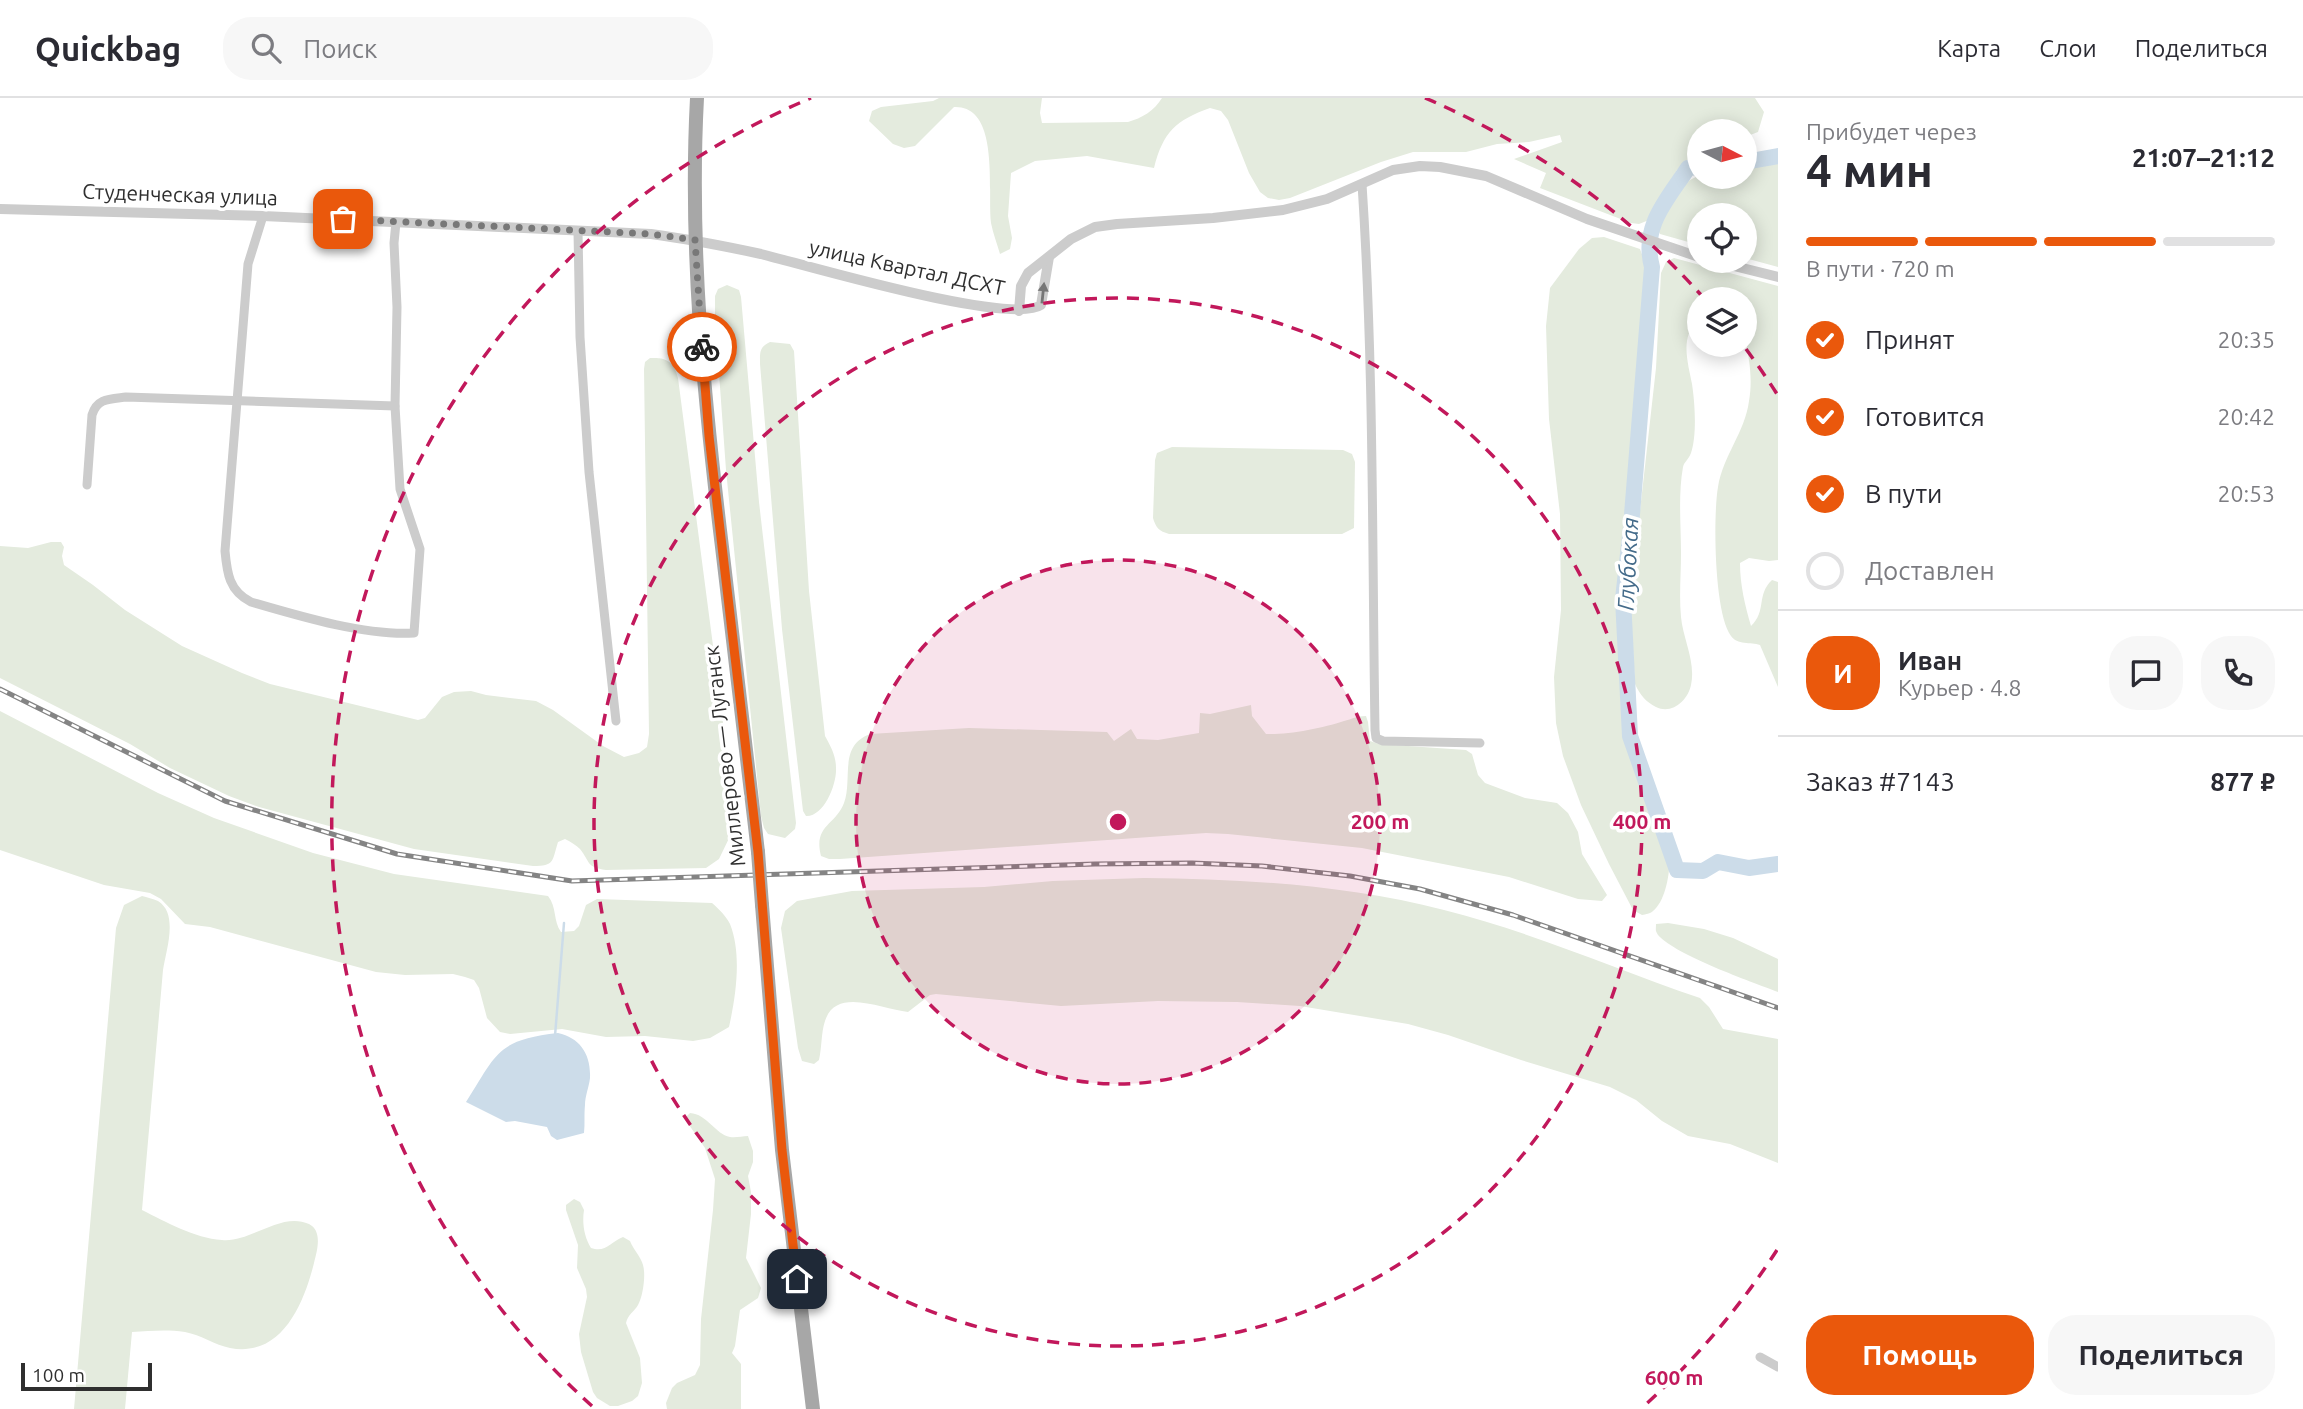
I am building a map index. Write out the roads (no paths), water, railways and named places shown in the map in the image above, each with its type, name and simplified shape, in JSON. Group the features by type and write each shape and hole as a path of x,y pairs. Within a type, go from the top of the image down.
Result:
{"main road":[{"name":"Миллерово — Луганск","path":"697,98 694,152 695,240 709,436 758,852 782,1150 813,1409"}],"street":[{"name":"улица Квартал ДСХТ","path":"695,240 951,301 1019,311 1023,278 1032,268 1071,239 1095,227 1283,211 1327,199 1384,173 1408,167 1428,166 1494,178 1587,219 1687,253"},
{"path":"1362,184 1367,262 1371,439 1374,730 1376,738 1383,741 1480,743"},
{"name":"Студенческая улица","path":"0,209 262,216 651,234 695,240"},
{"path":"262,216 248,264 225,551 227,572 234,590 245,599 271,608 372,632 398,634 414,633 420,549 400,489 395,406 396,222"},
{"path":"578,232 580,337 589,472 616,721"},
{"path":"1019,311 1041,305 1049,257"},
{"path":"1757,272 1778,277"},
{"path":"87,485 92,415 94,406 100,401 126,397 395,406"},
{"path":"1760,1357 1778,1367"}],"water":[{"path":"558,1033 578,1043 589,1062 590,1078 585,1102 584,1133 557,1140 551,1136 547,1127 506,1122 466,1102 493,1060 510,1045"}],"waterway":[{"name":"Глубокая","path":"1757,160 1778,156"},
{"name":"Глубокая","path":"1687,169 1658,214 1650,239 1652,267 1623,599 1630,736 1677,870 1703,871 1718,862 1749,868 1778,864"},
{"path":"555,1036 564,923"}],"railway":[{"path":"0,689 225,801 397,854 572,881 1095,864 1192,863 1262,866 1350,876 1420,889 1513,915 1778,1008"}]}
